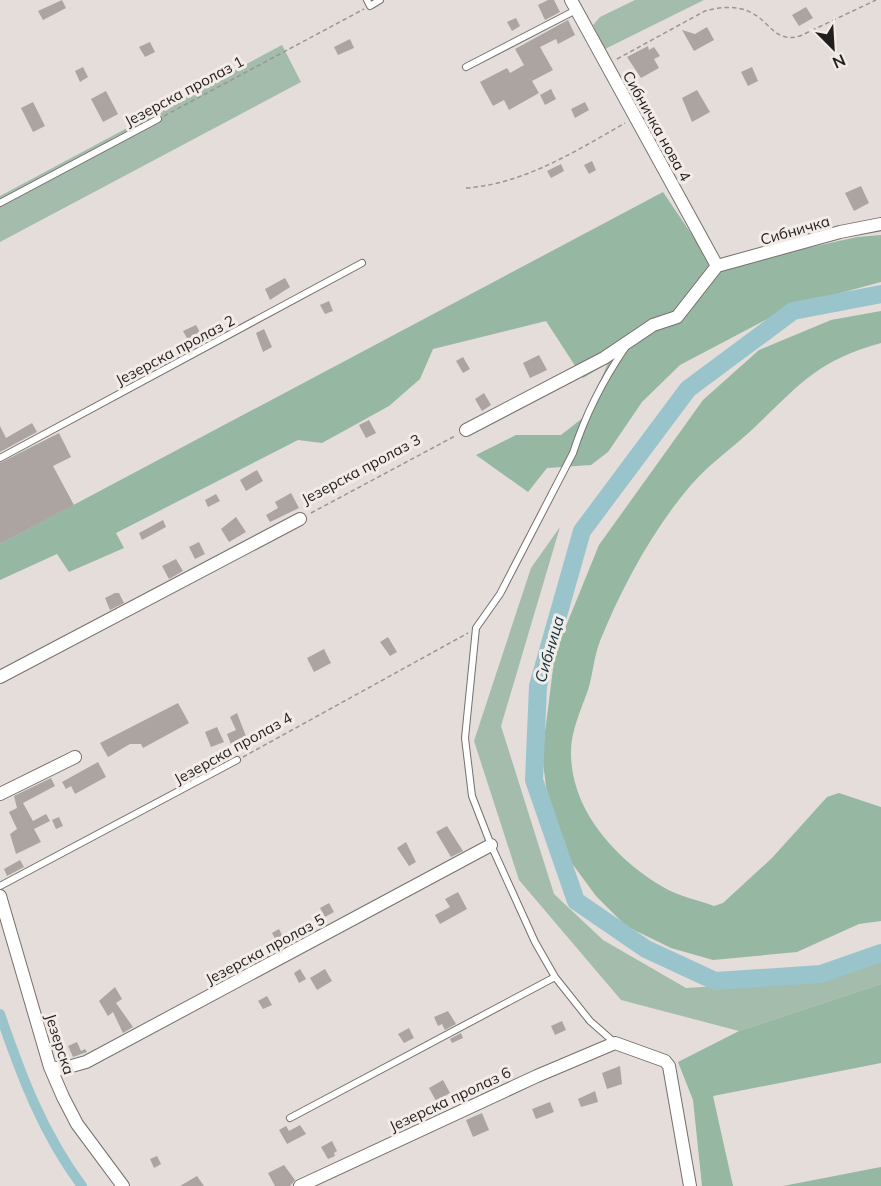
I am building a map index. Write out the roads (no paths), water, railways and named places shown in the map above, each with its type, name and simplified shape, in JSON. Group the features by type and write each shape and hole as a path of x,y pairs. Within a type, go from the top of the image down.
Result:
{"street":[{"name":"Сибничка нова 4","path":"574,5 717,266"},
{"name":"Сибничка","path":"717,266 840,232 881,224"},
{"path":"466,430 628,343 653,325 677,317 717,266"},
{"name":"Језерска пролаз 3","path":"0,677 300,519"},
{"path":"0,794 75,757"},
{"name":"Језерска пролаз 5","path":"50,1066 67,1068 86,1062 490,845"},
{"name":"Језерска","path":"0,896 50,1066 77,1124 123,1186"},
{"path":"615,1043 665,1061 669,1066 690,1186"},
{"name":"Језерска пролаз 6","path":"300,1186 537,1076 615,1043"}],"lane":[{"path":"368,3 380,0"},
{"path":"466,67 574,5"},
{"name":"Језерска пролаз 1","path":"0,203 158,119"},
{"name":"Језерска пролаз 2","path":"0,458 362,263"},
{"path":"615,1043 590,1021 555,977 535,942 490,845 472,796 465,738 476,628 505,584 573,453 581,428 612,368 628,343"},
{"name":"Језерска пролаз 4","path":"0,886 237,760"},
{"path":"290,1118 555,977"}],"waterway":[{"name":"Сибница","path":"881,294 793,311 688,389 582,531 538,686 534,780 576,901 646,949 715,981 821,974 881,953"},
{"path":"0,1014 25,1082 44,1125 82,1186"}]}
